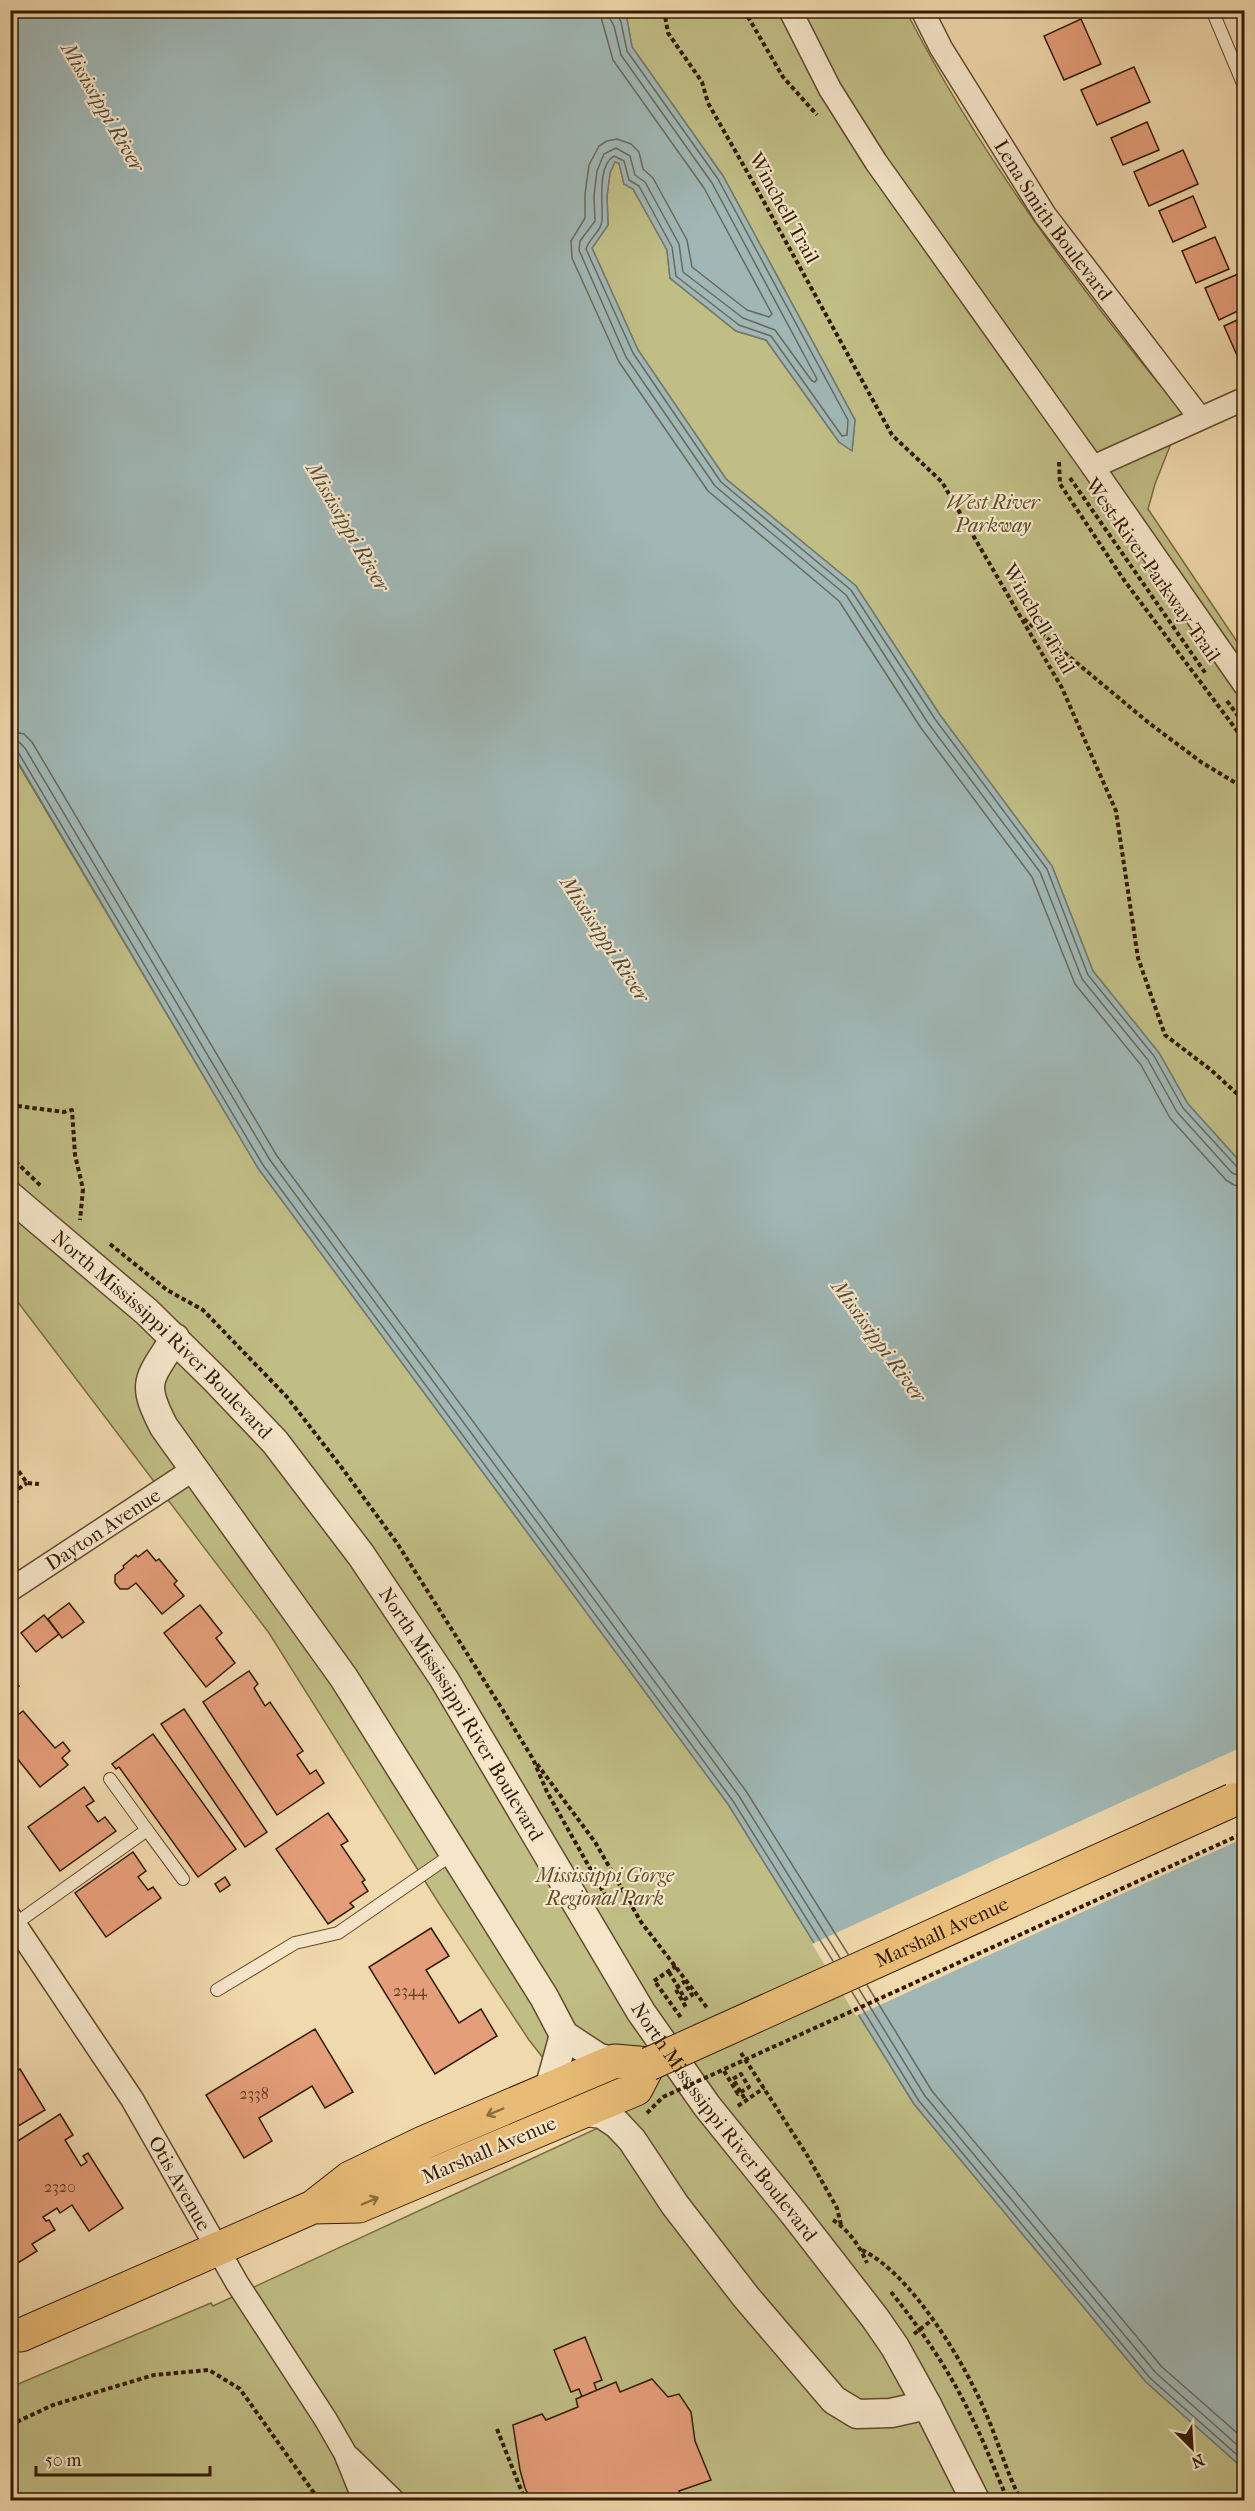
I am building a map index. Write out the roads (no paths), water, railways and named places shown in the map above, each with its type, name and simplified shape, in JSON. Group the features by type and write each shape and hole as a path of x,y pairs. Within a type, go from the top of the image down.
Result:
{"main road":[{"name":"Marshall Avenue","path":"313,2207 358,2206 579,2111 644,2089 1239,1797"},
{"name":"Marshall Avenue","path":"15,2336 313,2207 350,2178 425,2142 615,2061 644,2089"}],"street":[{"path":"790,10 830,89 876,162 1245,684"},
{"name":"Lena Smith Boulevard","path":"922,10 947,58 1045,215 1200,418"},
{"path":"1093,467 1245,399"},
{"name":"North Mississippi River Boulevard","path":"10,1196 175,1338 275,1442 361,1555 444,1679 641,2012 707,2106 875,2318 927,2404 975,2500"},
{"path":"175,1338 153,1373 149,1388 150,1400 164,1427 344,1678 544,1997 564,2035 599,2058 615,2061"},
{"name":"Dayton Avenue","path":"10,1590 194,1469"},
{"name":"Otis Avenue","path":"13,1921 132,2099 237,2283 326,2420 345,2453 364,2500"},
{"path":"549,2090 564,2035"},
{"path":"632,2140 644,2089"},
{"path":"579,2111 602,2114 632,2140 675,2205 746,2297 834,2400 857,2414 891,2413 927,2404"},
{"name":"Otis Avenue","path":"345,2453 393,2500"}],"lane":[{"path":"1212,10 1245,86"},
{"path":"110,1779 183,1879"},
{"path":"13,1921 147,1830"},
{"path":"217,1990 295,1942 338,1933 454,1852"}],"water":[{"name":"Mississippi River","path":"10,11 620,11 627,19 632,47 723,176 855,420 852,451 839,442 766,340 736,331 670,278 667,250 633,189 624,184 619,163 615,162 610,173 607,196 608,225 592,248 638,350 726,479 856,586 940,715 1052,866 1093,971 1159,1053 1188,1104 1244,1166 1244,2469 1146,2382 914,2104 728,1804 258,1168 11,750"}],"park label":[{"name":"West River Parkway","path":"993,514"},
{"name":"Mississippi Gorge Regional Park","path":"605,1886"}]}
